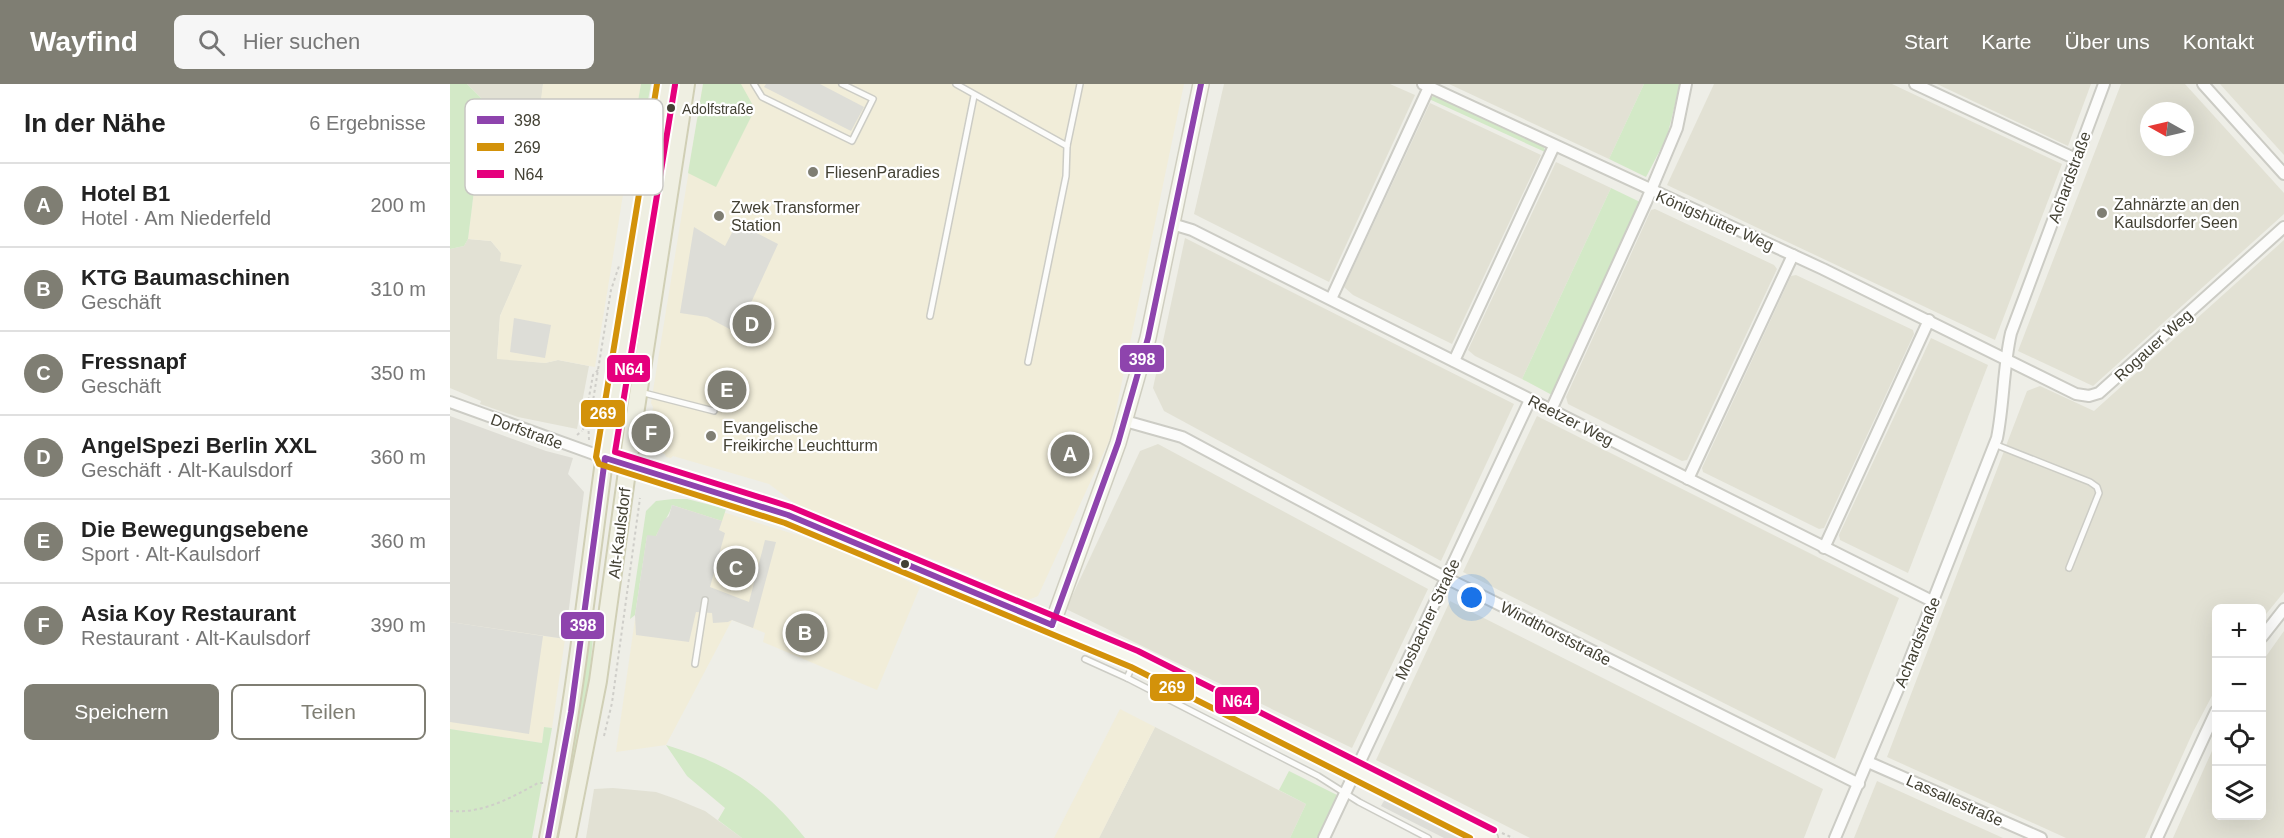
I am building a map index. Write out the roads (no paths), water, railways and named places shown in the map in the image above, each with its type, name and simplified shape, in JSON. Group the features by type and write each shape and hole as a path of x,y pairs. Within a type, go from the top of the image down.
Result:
{"main road":[{"name":"Alt-Kaulsdorf","path":"663,102 666,84"},
{"name":"Alt-Kaulsdorf","path":"567,838 598,681 627,466 686,84"},
{"path":"1052,625 1125,421 1148,338 1201,84"},
{"name":"Alt-Kaulsdorf","path":"548,838 571,712 605,458 648,195"},
{"path":"605,458 788,515 1135,659 1490,838"}],"street":[{"path":"1551,410 1677,128 1686,84"},
{"path":"1915,84 2076,159"},
{"name":"Achardstraße","path":"1835,838 1934,602 1994,444 2003,408 2006,357 2011,333 2104,84"},
{"path":"2204,84 2284,174"},
{"path":"1331,299 1426,86"},
{"name":"Königshütter Weg","path":"1426,86 1793,255 2006,357"},
{"path":"1454,361 1554,146"},
{"name":"Reetzer Weg","path":"1172,224 1186,227 1934,602"},
{"name":"Rogauer Weg","path":"2006,357 2076,394 2089,396 2099,393 2284,227"},
{"path":"1688,479 1793,255"},
{"path":"1824,548 1929,320"},
{"name":"Mosbacher Straße","path":"1323,838 1530,400"},
{"name":"Dorfstraße","path":"450,402 605,458"},
{"name":"Windthorststraße","path":"1125,421 1182,437 1446,578 1858,784"},
{"path":"2266,632 2284,609"},
{"path":"2157,838 2217,712"},
{"name":"Lassallestraße","path":"1868,762 2041,838"}],"lane":[{"path":"754,84 762,98 852,141 873,99 842,84"},
{"path":"956,84 1067,146"},
{"path":"1028,362 1066,176 1067,146 1080,84"},
{"path":"930,316 974,96"},
{"path":"638,392 714,411"},
{"path":"1994,444 2091,482 2097,487 2099,493 2069,568"},
{"path":"695,664 705,600"},
{"path":"1085,659 1127,678 1318,776 1378,813 1428,838"},
{"path":"1127,678 1135,659"}],"place":[{"name":"Adolfstraße","path":"671,108"},
{"name":"FliesenParadies","path":"813,172"},
{"name":"Zahnärzte an den Kaulsdorfer Seen","path":"2102,213"},
{"name":"Zwek Transformer Station","path":"719,216"},
{"name":"AngelSpezi Berlin XXL","path":"752,324"},
{"name":"Die Bewegungsebene","path":"727,390"},
{"name":"Asia Koy Restaurant","path":"651,433"},
{"name":"Evangelische Freikirche Leuchtturm","path":"711,436"},
{"name":"Hotel B1","path":"1070,454"},
{"name":"Fressnapf","path":"736,568"},
{"name":"KTG Baumaschinen","path":"805,633"}]}
